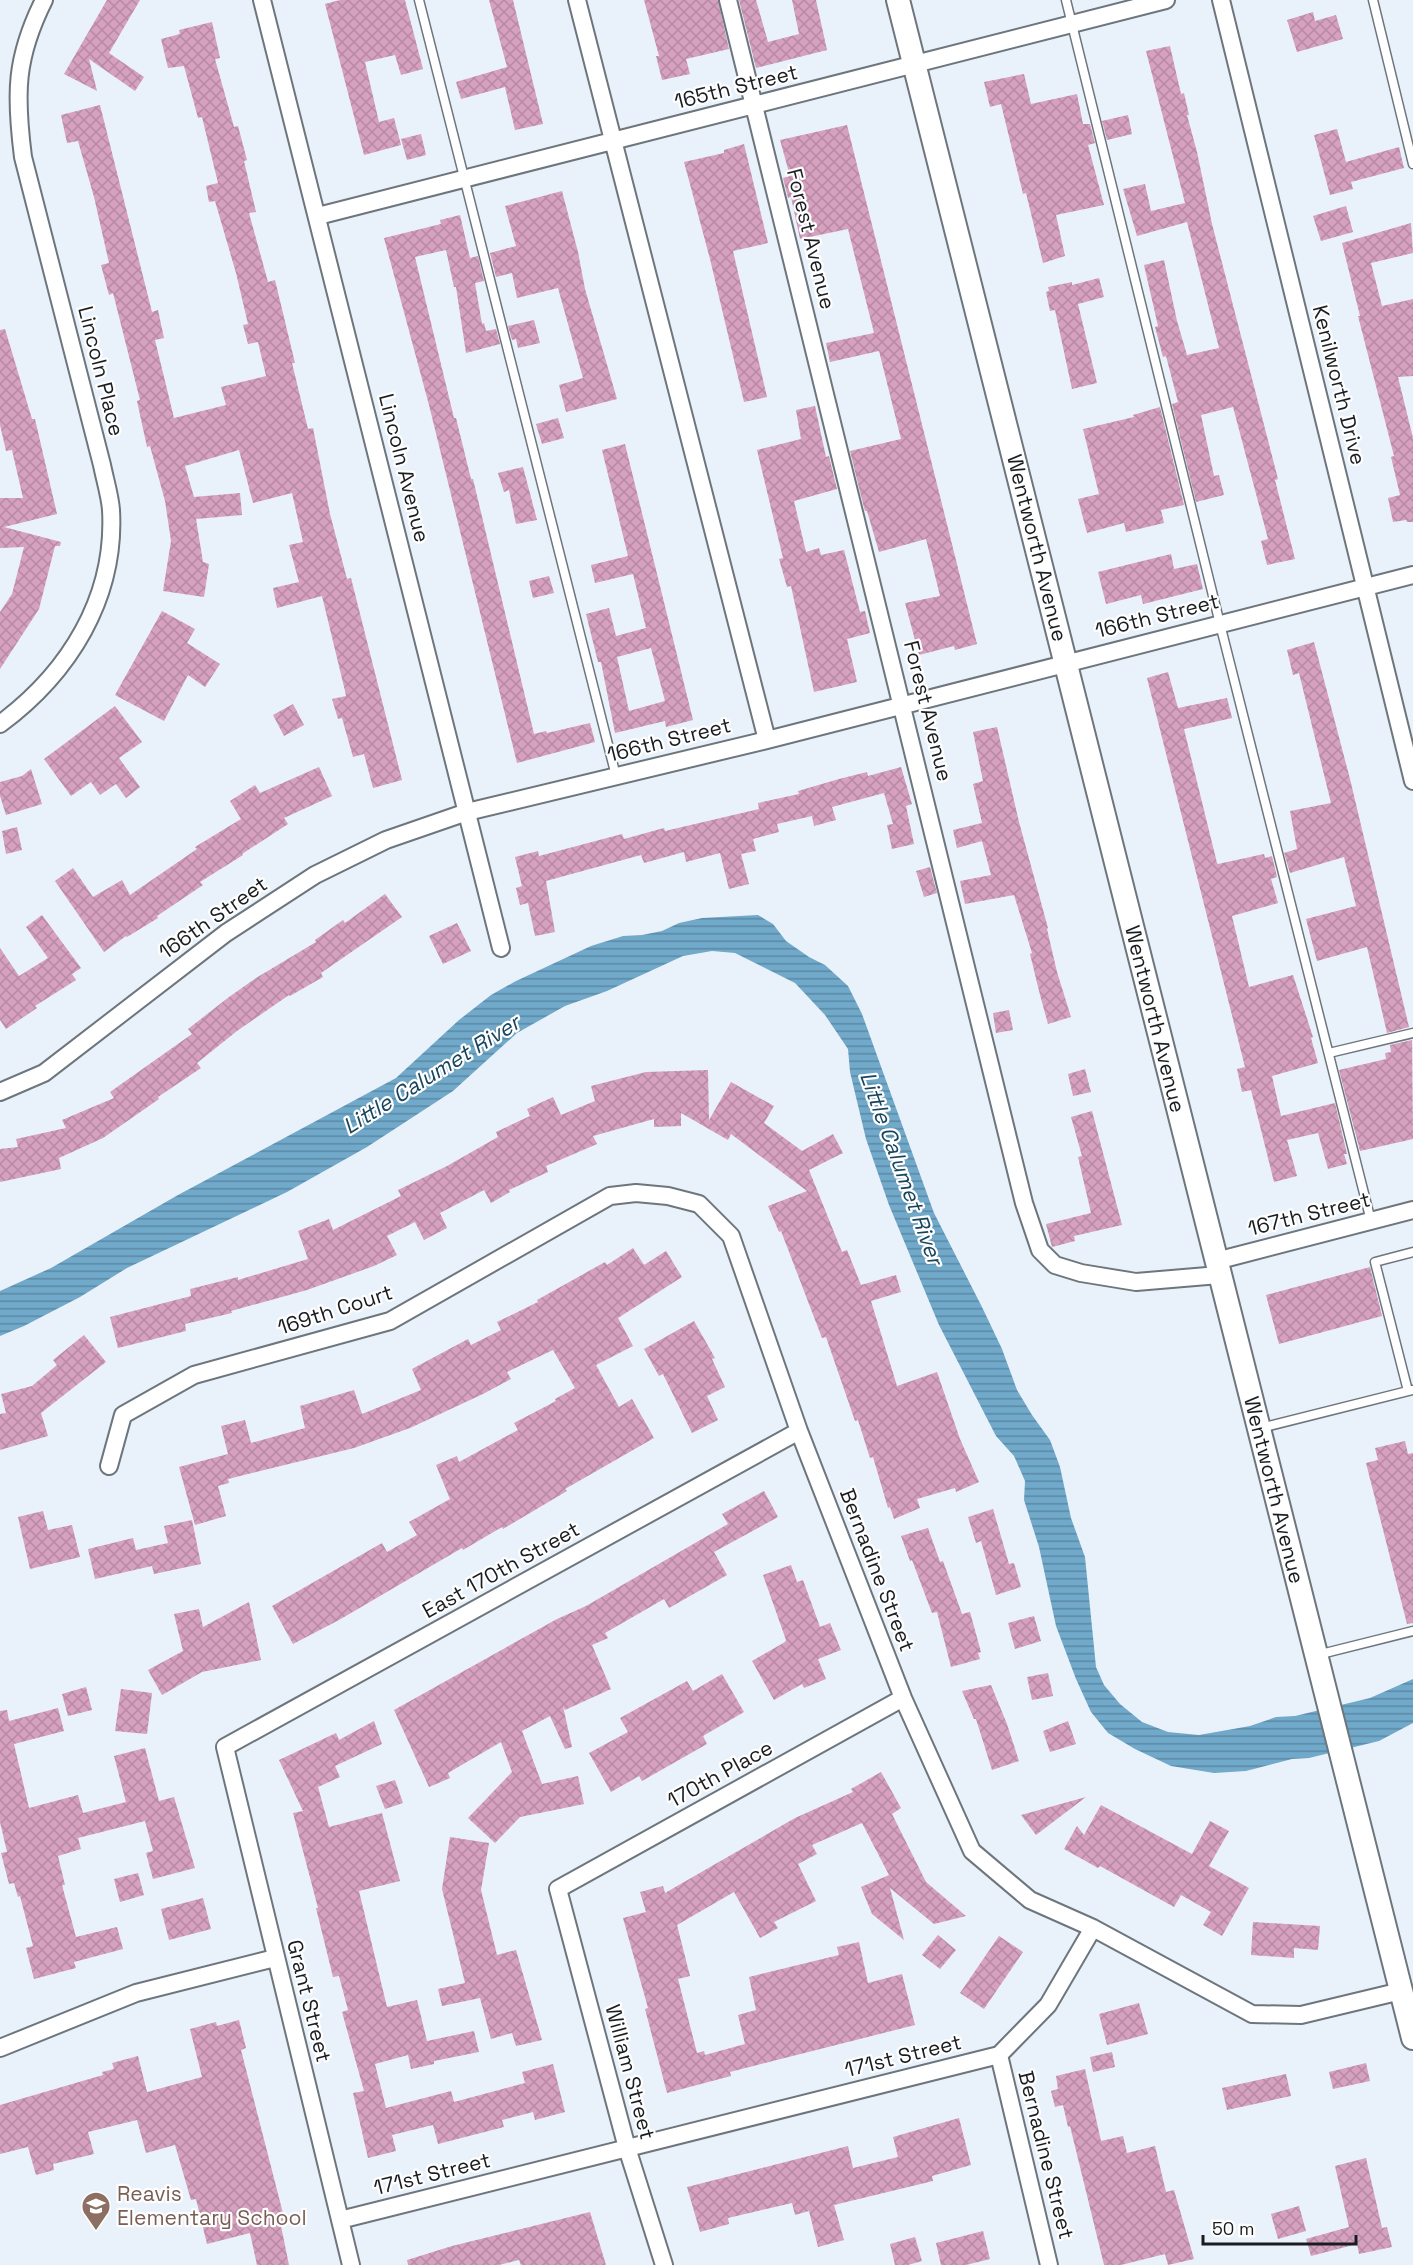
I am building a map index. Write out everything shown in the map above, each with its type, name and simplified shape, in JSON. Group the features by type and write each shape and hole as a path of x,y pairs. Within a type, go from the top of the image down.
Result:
{"street":[{"name":"Lincoln Place","path":"0,724 31,699 58,670 83,636 101,591 110,552 111,510 102,465 23,157 17,109 21,62 33,22 44,0"},
{"name":"Lincoln Avenue","path":"262,0 501,948"},
{"path":"578,0 612,142 767,740"},
{"name":"Forest Avenue","path":"728,0 1024,1203 1040,1250 1055,1265 1081,1273 1136,1282 1217,1268"},
{"name":"Wentworth Avenue","path":"898,0 1413,2038"},
{"name":"165th Street","path":"318,216 1166,0"},
{"name":"Kenilworth Drive","path":"1221,0 1413,781"},
{"name":"166th Street","path":"0,1092 44,1073 226,933 315,875 386,840 467,812 767,740 1413,575"},
{"name":"169th Court","path":"109,1466 123,1415 195,1375 390,1321 610,1196 636,1193 668,1196"},
{"name":"Bernadine Street","path":"668,1196 699,1204 731,1236 799,1431 903,1698 972,1851 1030,1900 1093,1928"},
{"name":"167th Street","path":"1217,1268 1413,1210"},
{"name":"East 170th Street","path":"225,1747 799,1431"},
{"name":"170th Place","path":"558,1889 903,1698"},
{"name":"Grant Street","path":"225,1747 351,2265"},
{"name":"William Street","path":"558,1889 627,2148 664,2265"},
{"path":"999,2055 1048,2006 1093,1928 1252,2014 1301,2015 1401,1991"},
{"path":"0,2045 136,1993 275,1958"},
{"name":"Bernadine Street","path":"999,2055 1049,2265"},
{"name":"171st Street","path":"340,2220 999,2055"}],"lane":[{"path":"419,0 616,776"},
{"path":"1066,0 1220,624 1371,1221"},
{"path":"1373,0 1413,164"},
{"path":"1329,1053 1413,1032"},
{"path":"1258,1429 1410,1391 1375,1262 1413,1252"},
{"path":"1315,1656 1413,1631"}],"water":[{"name":"Little Calumet River","path":"758,915 773,924 786,941 825,965 848,986 862,1014 934,1213 1002,1349 1017,1390 1050,1440 1060,1467 1071,1518 1085,1557 1096,1667 1104,1685 1120,1704 1142,1722 1168,1732 1199,1735 1250,1726 1276,1717 1295,1716 1370,1698 1413,1679 1413,1723 1379,1741 1246,1771 1214,1773 1171,1766 1108,1733 1091,1712 1056,1626 1039,1547 1024,1500 1025,1481 1014,1456 996,1436 939,1325 889,1205 866,1139 850,1072 848,1049 825,1015 795,983 735,953 712,951 683,956 607,991 565,1006 517,1033 453,1091 367,1147 287,1192 127,1268 80,1297 0,1336 0,1291 51,1268 178,1195 396,1078 459,1020 491,995 516,981 591,946 623,936 662,931 679,923 702,918"}],"building":[{"path":"107,0 140,0 109,53 144,77 135,91 89,59 97,91 64,74"},
{"path":"340,0 405,0 423,69 401,75 395,55 365,62 379,122 394,118 401,145 364,155 325,4"},
{"path":"489,0 513,0 543,124 515,130 505,87 461,99 456,82 507,67"},
{"path":"644,0 718,0 729,49 686,59 690,74 662,80 656,56 659,56"},
{"path":"739,0 756,0 768,42 799,34 792,0 816,0 827,50 756,68"},
{"path":"1313,12 1315,21 1336,15 1343,39 1297,52 1287,20"},
{"path":"212,22 220,58 215,59 234,127 238,126 247,160 244,161 256,212 249,213 268,282 275,280 308,429 313,428 330,514 347,579 351,578 402,780 373,788 364,754 353,757 342,718 338,719 332,699 346,696 322,596 277,608 273,588 299,582 289,545 303,542 292,493 253,503 239,450 185,466 194,497 240,493 242,515 196,519 203,562 209,564 204,597 163,591 171,541 165,501 150,446 147,447 137,401 140,400 113,293 109,295 101,265 109,263 94,197 78,141 67,143 61,115 100,105 152,312 158,310 164,338 155,340 174,418 226,405 221,387 266,376 258,342 248,344 243,325 248,324 236,273 215,201 209,202 206,186 218,183 202,117 198,118 184,66 168,68 161,39 180,34 179,30"},
{"path":"1170,46 1181,94 1184,93 1212,224 1278,479 1275,480 1295,559 1267,565 1261,541 1268,539 1233,407 1201,415 1214,476 1219,475 1224,495 1196,502 1172,404 1178,402 1166,356 1163,357 1155,327 1158,326 1144,265 1164,260 1187,355 1219,348 1187,222 1137,236 1123,189 1145,184 1151,211 1185,203 1146,51"},
{"path":"1024,74 1031,104 1077,94 1083,124 1090,124 1095,143 1088,145 1104,205 1056,215 1065,256 1043,263 1001,104 990,107 984,82"},
{"path":"1128,115 1132,134 1107,140 1102,121"},
{"path":"847,125 977,644 955,650 954,646 919,655 905,603 940,596 926,539 879,552 861,496 850,451 901,439 879,351 830,362 826,343 874,333 848,229 800,239 791,197 788,198 783,178 790,176 780,140"},
{"path":"1337,129 1346,162 1399,147 1404,168 1351,182 1353,189 1330,195 1314,135"},
{"path":"421,134 426,155 407,160 401,139"},
{"path":"744,144 768,243 733,251 767,397 744,402 684,162 724,153 724,150"},
{"path":"562,191 585,289 617,399 566,412 559,385 583,378 558,288 517,298 512,273 496,277 490,253 516,246 505,206"},
{"path":"1346,206 1353,232 1321,241 1313,216"},
{"path":"460,215 470,258 478,256 484,281 475,283 482,324 484,323 486,331 496,329 500,344 466,353 456,287 454,287 446,250 415,257 454,418 456,418 471,479 473,479 534,734 590,723 595,742 517,763 429,405 384,238 441,224 440,220"},
{"path":"1411,223 1413,253 1371,263 1382,306 1413,299 1413,376 1398,377 1413,438 1413,522 1406,520 1393,522 1388,498 1400,495 1391,457 1394,456 1342,243"},
{"path":"1099,278 1104,297 1078,304 1097,383 1072,389 1055,310 1050,311 1046,292 1049,291 1048,287 1072,282 1072,285"},
{"path":"534,320 540,343 518,348 516,339 512,340 508,326"},
{"path":"5,329 32,419 35,419 57,514 4,527 61,542 60,546 55,546 39,609 0,669 0,612 12,594 24,547 0,548 0,498 23,498 12,450 6,451 0,425 0,330"},
{"path":"815,406 826,457 829,456 837,489 794,501 806,552 819,548 821,555 844,550 860,612 865,611 870,633 847,639 857,682 814,692 791,586 787,587 779,559 783,558 757,450 801,439 796,410"},
{"path":"1160,407 1184,505 1161,510 1164,523 1126,532 1124,523 1087,533 1078,499 1099,494 1083,429 1134,417 1133,415"},
{"path":"558,418 564,438 542,444 536,424"},
{"path":"625,444 693,720 666,727 665,721 615,733 601,662 598,662 586,614 609,608 616,636 646,628 633,574 595,583 591,565 628,556 602,450","holes":["651,648 665,701 629,711 617,657"]},
{"path":"523,467 537,520 516,524 509,490 504,492 498,473"},
{"path":"1171,554 1174,569 1197,564 1203,589 1143,604 1141,595 1106,604 1098,572"},
{"path":"549,576 554,593 533,598 529,581"},
{"path":"162,611 195,629 187,643 220,664 205,687 188,675 164,721 115,695"},
{"path":"1314,642 1350,779 1409,1027 1387,1033 1367,947 1317,961 1306,919 1356,906 1344,857 1290,873 1284,853 1297,849 1290,811 1331,803 1299,673 1293,675 1287,650"},
{"path":"1168,672 1178,708 1227,698 1232,718 1184,729 1217,863 1264,854 1265,858 1272,856 1277,877 1271,879 1278,903 1232,916 1249,987 1293,975 1313,1037 1311,1038 1318,1063 1272,1076 1281,1116 1335,1103 1347,1154 1344,1154 1347,1164 1328,1169 1318,1133 1287,1140 1297,1176 1274,1182 1251,1090 1242,1092 1237,1069 1245,1067 1147,678"},
{"path":"293,704 304,725 284,736 273,715"},
{"path":"115,706 142,742 119,758 140,787 126,798 116,784 100,795 91,782 71,796 44,759"},
{"path":"997,727 1057,972 1071,1017 1048,1024 1030,954 1032,953 1014,895 965,904 960,881 991,875 982,841 957,848 953,830 982,823 973,784 983,781 973,732"},
{"path":"319,767 332,796 284,818 288,824 200,882 203,885 157,916 158,918 126,936 104,952 55,881 73,868 93,897 122,880 130,895 197,849 195,847 241,819 230,801 255,785 260,793"},
{"path":"901,767 912,804 906,806 914,844 892,849 887,825 893,824 884,793 832,807 836,820 814,826 812,816 777,824 779,832 753,839 756,851 741,854 749,884 729,889 720,853 686,862 684,852 644,863 641,855 546,881 555,932 535,936 528,903 520,905 516,888 522,886 515,857 538,851 539,856 622,834 624,839 664,828 665,831 759,809 758,803 799,794 798,791 839,779 867,772 868,776"},
{"path":"31,769 42,804 6,815 0,796 0,782 22,776"},
{"path":"17,827 22,850 6,854 2,831"},
{"path":"930,867 937,893 924,897 916,871"},
{"path":"385,894 402,917 321,973 323,977 289,995 237,1031 197,1063 201,1068 103,1138 59,1158 61,1169 0,1182 0,1149 18,1147 16,1139 66,1128 62,1120 114,1098 110,1092 192,1034 188,1029 229,997 316,942 315,940 343,920 345,923"},
{"path":"42,915 81,968 72,974 76,980 35,1006 37,1008 6,1029 0,1020 0,948 19,976 48,958 26,927"},
{"path":"457,923 471,951 443,964 429,936"},
{"path":"1009,1010 1013,1030 996,1033 993,1013"},
{"path":"1412,1040 1413,1139 1360,1151 1339,1070 1386,1059 1385,1053 1391,1052 1390,1045"},
{"path":"1085,1069 1091,1092 1073,1096 1068,1074"},
{"path":"708,1070 709,1120 731,1082 774,1106 764,1123 802,1151 833,1134 843,1153 809,1170 842,1252 847,1250 861,1285 896,1275 901,1292 871,1301 897,1386 937,1372 960,1439 979,1482 956,1492 955,1488 917,1499 920,1508 894,1519 890,1507 888,1508 873,1457 870,1458 858,1420 855,1421 826,1337 822,1338 781,1231 779,1232 768,1206 807,1191 731,1134 728,1140 681,1113 681,1126 654,1127 654,1119 593,1136 597,1144 546,1166 548,1172 509,1190 510,1192 491,1203 484,1190 440,1213 447,1228 424,1240 415,1222 387,1236 397,1255 374,1266 307,1290 231,1311 232,1313 185,1324 186,1331 118,1348 110,1317 191,1296 190,1289 238,1277 238,1280 308,1259 298,1231 329,1219 333,1230 401,1196 398,1190 447,1166 498,1137 496,1132 530,1116 527,1109 553,1097 561,1115 595,1101 591,1086 646,1072"},
{"path":"1092,1111 1122,1225 1074,1236 1075,1241 1052,1247 1046,1224 1091,1213 1078,1157 1082,1156 1071,1117"},
{"path":"633,1248 644,1265 666,1251 682,1277 618,1318 633,1346 596,1365 619,1407 632,1399 654,1438 565,1489 567,1491 503,1529 502,1527 463,1550 462,1548 339,1620 293,1644 272,1606 382,1543 387,1552 417,1535 409,1522 450,1499 436,1465 457,1456 459,1462 518,1430 514,1423 556,1401 555,1399 575,1388 553,1350 507,1372 511,1379 410,1428 354,1448 228,1479 229,1483 218,1486 226,1516 195,1525 179,1467 228,1454 221,1426 245,1420 251,1443 305,1428 300,1406 354,1390 362,1414 421,1390 412,1369 468,1339 471,1345 501,1330 497,1322 538,1302 537,1300 605,1262 607,1265"},
{"path":"1370,1267 1382,1316 1279,1344 1266,1295"},
{"path":"694,1321 715,1358 712,1359 725,1387 707,1396 718,1420 692,1433 663,1374 659,1376 644,1349"},
{"path":"84,1335 106,1362 41,1413 48,1436 0,1450 0,1414 6,1413 1,1394 32,1386 57,1365 53,1360"},
{"path":"1405,1441 1408,1454 1413,1453 1413,1623 1407,1624 1366,1463 1378,1460 1375,1448"},
{"path":"764,1491 778,1517 714,1552 727,1575 669,1608 664,1599 605,1633 608,1638 592,1645 611,1689 565,1710 563,1706 572,1747 565,1749 550,1716 522,1731 542,1784 578,1776 584,1804 520,1817 495,1843 468,1818 512,1772 501,1742 448,1773 450,1778 429,1787 394,1710 557,1619 586,1606 728,1524 722,1514"},
{"path":"993,1509 1009,1564 1014,1563 1021,1587 996,1595 981,1541 976,1543 968,1517"},
{"path":"43,1511 48,1530 72,1525 80,1557 30,1569 18,1517"},
{"path":"192,1520 201,1564 154,1574 152,1566 95,1579 88,1549 133,1538 136,1550 168,1543 164,1526"},
{"path":"928,1528 940,1562 943,1561 962,1614 970,1612 981,1652 978,1653 980,1659 951,1667 937,1612 932,1613 901,1536"},
{"path":"791,1565 797,1582 803,1580 820,1627 830,1623 841,1650 818,1659 826,1679 804,1688 802,1684 774,1700 752,1661 786,1640 763,1575"},
{"path":"249,1602 261,1660 202,1672 162,1695 148,1670 183,1651 174,1614 199,1609 203,1627"},
{"path":"1034,1616 1041,1641 1015,1649 1008,1623"},
{"path":"1048,1673 1053,1696 1032,1700 1027,1677"},
{"path":"722,1674 744,1712 703,1736 707,1744 642,1781 639,1776 611,1792 589,1753 628,1732 620,1718 687,1681 693,1691"},
{"path":"991,1685 1019,1761 992,1770 976,1719 962,1691"},
{"path":"86,1687 92,1710 68,1716 62,1694"},
{"path":"121,1689 152,1693 147,1734 115,1731"},
{"path":"58,1708 64,1731 14,1744 29,1808 78,1795 83,1813 126,1802 114,1756 145,1748 159,1801 174,1797 195,1868 153,1879 146,1853 153,1851 145,1821 78,1838 81,1849 58,1856 65,1885 62,1885 76,1937 117,1927 123,1949 74,1962 76,1968 34,1979 26,1948 33,1946 20,1896 18,1897 14,1883 9,1884 1,1853 7,1852 0,1822 0,1711 7,1710 9,1721"},
{"path":"374,1721 382,1744 335,1766 340,1777 318,1787 329,1827 382,1813 400,1881 359,1891 387,2007 417,2000 427,2041 474,2031 479,2052 434,2061 434,2064 411,2069 408,2055 375,2064 386,2108 451,2091 454,2102 525,2083 522,2072 553,2064 565,2112 535,2120 533,2112 502,2120 504,2127 438,2144 433,2125 392,2135 396,2151 368,2158 353,2093 364,2091 342,2012 348,2010 339,1976 333,1977 293,1813 303,1811 279,1760 336,1733 339,1740"},
{"path":"1068,1721 1076,1744 1050,1752 1043,1731"},
{"path":"881,1772 901,1808 892,1814 926,1882 966,1916 934,1924 890,1888 904,1940 872,1914 861,1887 889,1875 862,1823 812,1845 817,1854 798,1864 816,1901 774,1922 778,1928 760,1938 734,1892 677,1925 690,1976 678,1979 697,2053 704,2051 705,2055 745,2044 738,2015 756,2010 749,1977 839,1955 837,1947 859,1942 868,1983 902,1974 915,2025 730,2072 731,2076 667,2093 645,2009 648,2008 623,1918 646,1912 640,1892 663,1886 665,1893 795,1818 853,1792 851,1789"},
{"path":"395,1780 403,1803 385,1809 376,1786"},
{"path":"1086,1797 1036,1835 1021,1815"},
{"path":"1101,1805 1192,1854 1210,1821 1229,1831 1209,1866 1249,1888 1222,1936 1203,1925 1211,1912 1181,1895 1174,1907 1064,1849 1077,1826 1084,1835"},
{"path":"450,1837 489,1843 481,1890 497,1955 516,1950 542,2040 516,2046 512,2033 491,2039 480,1998 442,2006 438,1989 465,1983 442,1889"},
{"path":"138,1873 144,1895 120,1902 114,1879"},
{"path":"203,1898 211,1929 169,1940 161,1909"},
{"path":"1253,1922 1320,1926 1318,1950 1294,1948 1294,1958 1251,1955"},
{"path":"938,1935 956,1950 940,1969 922,1955"},
{"path":"999,1936 1023,1952 984,2009 960,1993"},
{"path":"1139,2003 1148,2034 1107,2045 1099,2014"},
{"path":"239,2020 246,2048 241,2050 286,2225 281,2226 289,2265 257,2265 250,2233 207,2244 196,2199 191,2200 175,2145 146,2153 137,2120 88,2132 94,2154 53,2164 54,2170 36,2175 28,2147 0,2154 0,2105 103,2075 102,2072 114,2069 112,2063 138,2056 147,2092 202,2077 190,2029 216,2022 217,2026"},
{"path":"1112,2052 1115,2067 1093,2072 1090,2057"},
{"path":"1366,2063 1370,2081 1333,2089 1329,2072"},
{"path":"1085,2069 1101,2141 1123,2136 1127,2153 1155,2146 1166,2192 1174,2190 1194,2259 1168,2265 1165,2254 1121,2265 1104,2265 1070,2126 1068,2127 1063,2105 1055,2107 1051,2091 1058,2089 1056,2076"},
{"path":"1286,2074 1291,2096 1227,2110 1222,2088"},
{"path":"959,2118 971,2165 932,2176 933,2181 834,2205 844,2240 818,2247 809,2211 795,2215 792,2203 728,2218 729,2224 700,2232 687,2187 848,2146 853,2168 898,2157 893,2137"},
{"path":"1366,2158 1382,2228 1387,2227 1392,2247 1359,2254 1357,2244 1311,2256 1306,2239 1349,2227 1335,2166"},
{"path":"1299,2206 1306,2231 1278,2239 1271,2214"},
{"path":"590,2212 606,2265 521,2265 519,2260 499,2265 408,2265 407,2260 452,2246"},
{"path":"983,2231 990,2259 966,2265 941,2265 936,2243"},
{"path":"915,2237 922,2261 908,2265 895,2265 890,2244"}],"place":[{"name":"Reavis Elementary School","path":"96,2232"}]}
